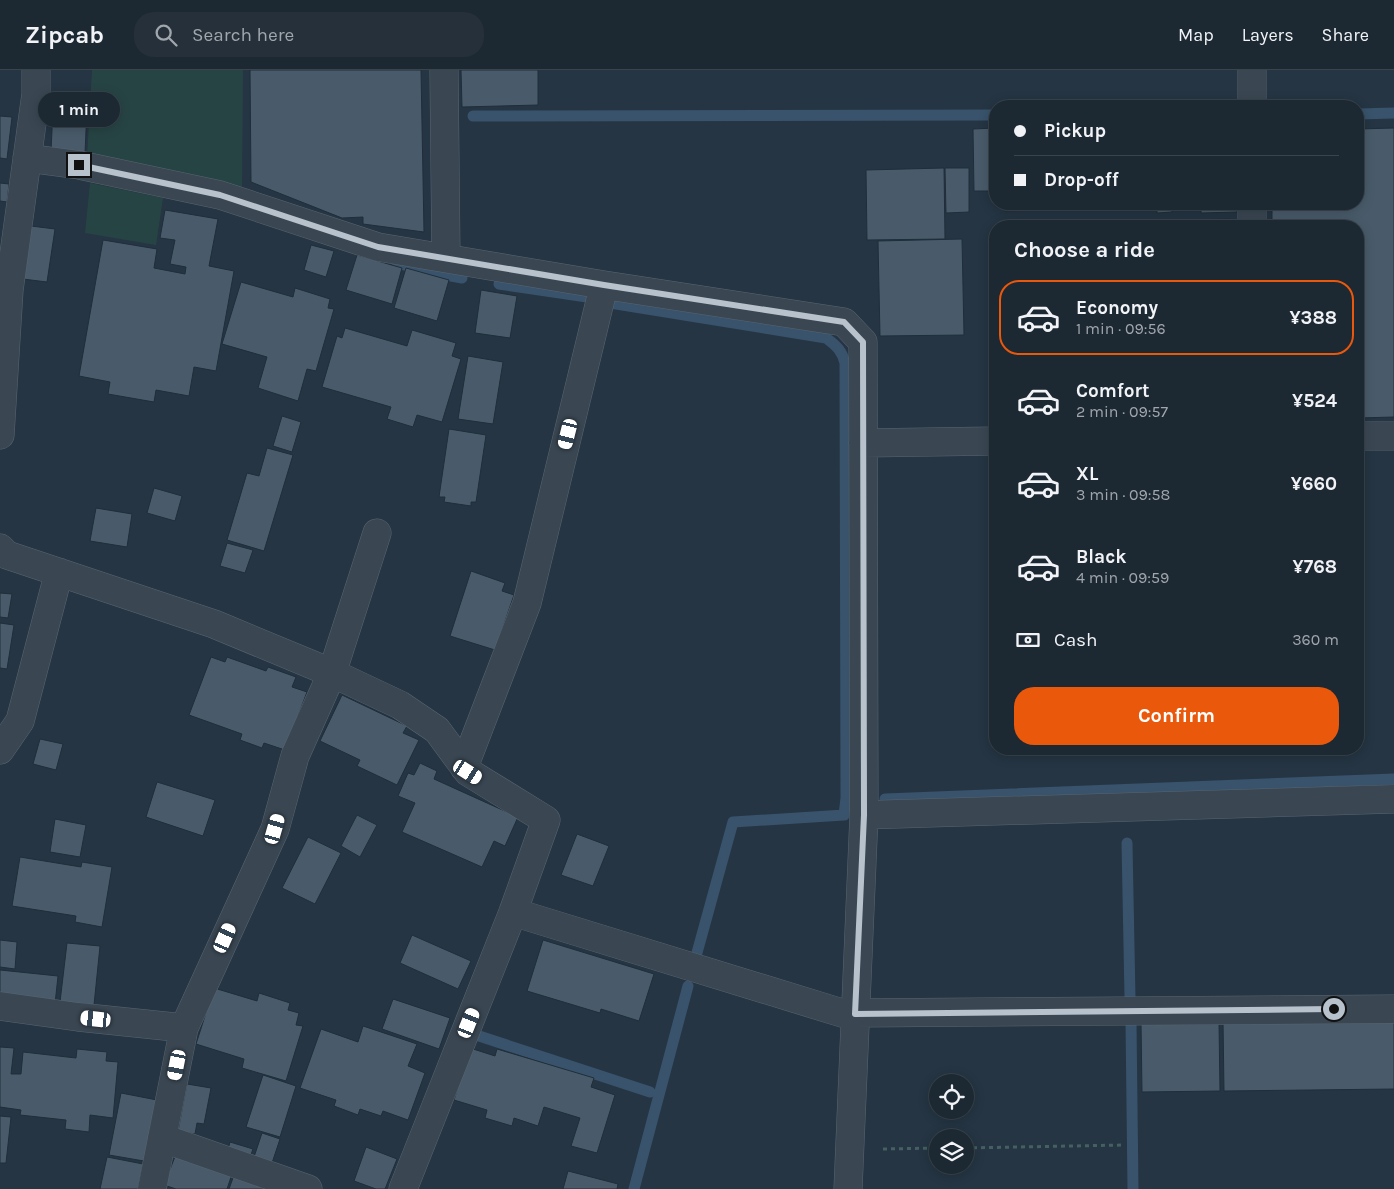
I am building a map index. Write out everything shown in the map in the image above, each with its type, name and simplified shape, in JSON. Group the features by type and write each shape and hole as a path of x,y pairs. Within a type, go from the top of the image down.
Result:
{"street":[{"path":"0,435 9,290 10,210 27,158 36,94 36,70"},
{"path":"444,70 446,258"},
{"path":"1252,70 1252,100"},
{"path":"27,158 79,165 220,195 378,247 604,285 844,322 863,342 864,815 848,1189"},
{"path":"464,767 527,603 604,285"},
{"path":"1364,436 1394,436"},
{"path":"863,443 989,441"},
{"path":"152,1189 184,1028 275,829 295,756 332,672 377,533"},
{"path":"0,548 7,555 214,624 332,672 400,705 437,730 468,772 546,820 513,912 403,1189"},
{"path":"0,750 59,572"},
{"path":"864,815 1394,799"},
{"path":"513,912 855,1015 1394,1009"},
{"path":"0,1006 78,1017 184,1028"},
{"path":"162,1138 308,1189"}],"path":[{"path":"974,1148 1124,1145"},
{"path":"850,1150 929,1148"}],"green space":[{"path":"92,70 243,70 242,190 87,158"},
{"path":"90,183 163,198 156,245 85,233"}],"building":[{"path":"250,70 421,70 424,232 363,224 363,217 342,218 251,182"},
{"path":"461,70 538,70 538,105 462,107"},
{"path":"53,107 87,109 85,153 51,152"},
{"path":"0,116 12,117 7,159 0,158"},
{"path":"989,128 989,191 974,191 973,129"},
{"path":"1394,128 1394,417 1364,418 1364,220 1272,220 1272,210 1364,210 1364,129"},
{"path":"944,168 945,239 867,240 866,170"},
{"path":"945,168 969,168 969,212 946,213"},
{"path":"0,183 9,184 7,202 0,201"},
{"path":"165,210 218,219 209,266 234,271 216,371 194,367 189,396 156,390 154,402 108,394 110,382 79,376 103,240 157,249 154,268 185,274 186,267 170,264 175,240 160,238"},
{"path":"1004,210 1044,210 1004,211"},
{"path":"1157,210 1172,210 1172,212 1157,213"},
{"path":"1201,210 1237,210 1237,212 1201,213"},
{"path":"1230,219 1230,220 1192,220"},
{"path":"31,226 55,229 47,282 23,279"},
{"path":"962,239 964,335 880,336 878,241"},
{"path":"311,245 334,251 326,277 304,270"},
{"path":"357,255 402,268 392,304 346,290"},
{"path":"406,268 449,280 437,321 394,308"},
{"path":"241,282 293,297 295,288 330,299 328,308 334,309 316,371 307,369 298,401 258,388 267,357 222,344"},
{"path":"481,290 517,296 510,338 475,333"},
{"path":"345,328 407,346 412,330 456,343 452,356 461,359 442,422 417,415 413,427 387,419 391,407 322,387 337,336 342,338"},
{"path":"468,356 503,362 493,424 458,419"},
{"path":"282,416 301,422 292,452 273,446"},
{"path":"449,429 486,435 476,502 471,502 471,506 444,502 445,497 439,497"},
{"path":"267,448 293,455 264,551 227,540 247,473 259,476"},
{"path":"154,488 182,496 175,521 147,513"},
{"path":"96,508 132,514 127,547 90,541"},
{"path":"227,543 253,550 245,573 220,566"},
{"path":"471,571 505,583 502,591 514,595 495,650 450,636"},
{"path":"0,593 12,594 8,618 0,617"},
{"path":"0,623 14,625 7,669 0,668"},
{"path":"211,657 225,662 227,657 266,671 268,667 296,677 292,687 307,692 285,750 264,743 262,748 240,740 242,734 189,715"},
{"path":"342,695 407,726 403,733 419,740 397,785 357,766 360,760 320,741"},
{"path":"40,739 63,744 56,770 33,764"},
{"path":"420,763 437,771 434,779 518,817 505,846 494,841 482,867 402,832 415,803 398,796 408,773 414,775"},
{"path":"157,782 215,800 203,836 146,817"},
{"path":"357,815 377,825 360,857 341,846"},
{"path":"55,819 86,825 80,857 50,852"},
{"path":"577,834 609,846 593,886 561,875"},
{"path":"308,837 341,853 315,904 282,888"},
{"path":"20,857 81,867 82,862 112,867 102,927 75,922 76,916 12,906"},
{"path":"412,935 471,961 458,989 400,963"},
{"path":"0,940 17,942 15,969 0,967"},
{"path":"543,940 654,974 639,1021 601,1009 600,1013 527,991"},
{"path":"67,943 100,946 94,1005 60,1002"},
{"path":"0,970 58,976 55,1004 0,998"},
{"path":"214,988 257,1001 259,993 290,1003 288,1010 299,1013 296,1025 303,1026 286,1081 242,1068 244,1059 196,1044"},
{"path":"393,999 450,1018 439,1049 382,1029"},
{"path":"1394,1019 1394,1089 1224,1091 1223,1021"},
{"path":"1141,1023 1219,1023 1220,1091 1142,1092"},
{"path":"363,1026 417,1044 408,1066 425,1073 408,1120 383,1111 381,1116 360,1109 358,1115 334,1106 336,1100 300,1088 321,1029 358,1042"},
{"path":"0,1047 14,1048 11,1074 21,1074 23,1052 76,1058 77,1049 107,1052 106,1061 118,1062 113,1118 90,1115 89,1132 65,1129 66,1120 20,1115 21,1110 0,1107"},
{"path":"470,1048 495,1056 497,1049 594,1078 591,1087 615,1095 597,1153 571,1146 580,1118 544,1107 538,1126 514,1118 512,1126 485,1118 487,1110 454,1100"},
{"path":"263,1075 296,1086 280,1137 246,1127"},
{"path":"187,1084 211,1088 204,1124 197,1123 195,1134 178,1131"},
{"path":"121,1093 157,1100 144,1161 109,1155"},
{"path":"0,1116 11,1117 6,1163 0,1163"},
{"path":"262,1133 280,1139 271,1166 253,1160"},
{"path":"230,1142 253,1149 249,1160 227,1153"},
{"path":"366,1147 397,1159 385,1189 376,1189 354,1181"},
{"path":"176,1154 232,1174 227,1189 176,1189 164,1185"},
{"path":"107,1157 143,1164 138,1189 100,1189"},
{"path":"568,1171 618,1184 617,1189 563,1189"},
{"path":"234,1175 266,1186 265,1189 229,1189"}],"waterway":[{"path":"1364,114 1394,113"},
{"path":"473,116 989,115"},
{"path":"397,263 462,278"},
{"path":"499,284 587,297"},
{"path":"610,303 826,338 839,349 845,363 846,798 844,815 733,822 695,960"},
{"path":"885,799 1394,779"},
{"path":"1127,843 1130,998"},
{"path":"634,1189 688,986"},
{"path":"1131,1022 1133,1189"},
{"path":"473,1034 650,1092"}],"route":[{"path":"79,165 220,195 378,247 604,285 844,322 863,342 864,815 855,1014 1334,1009"}]}
